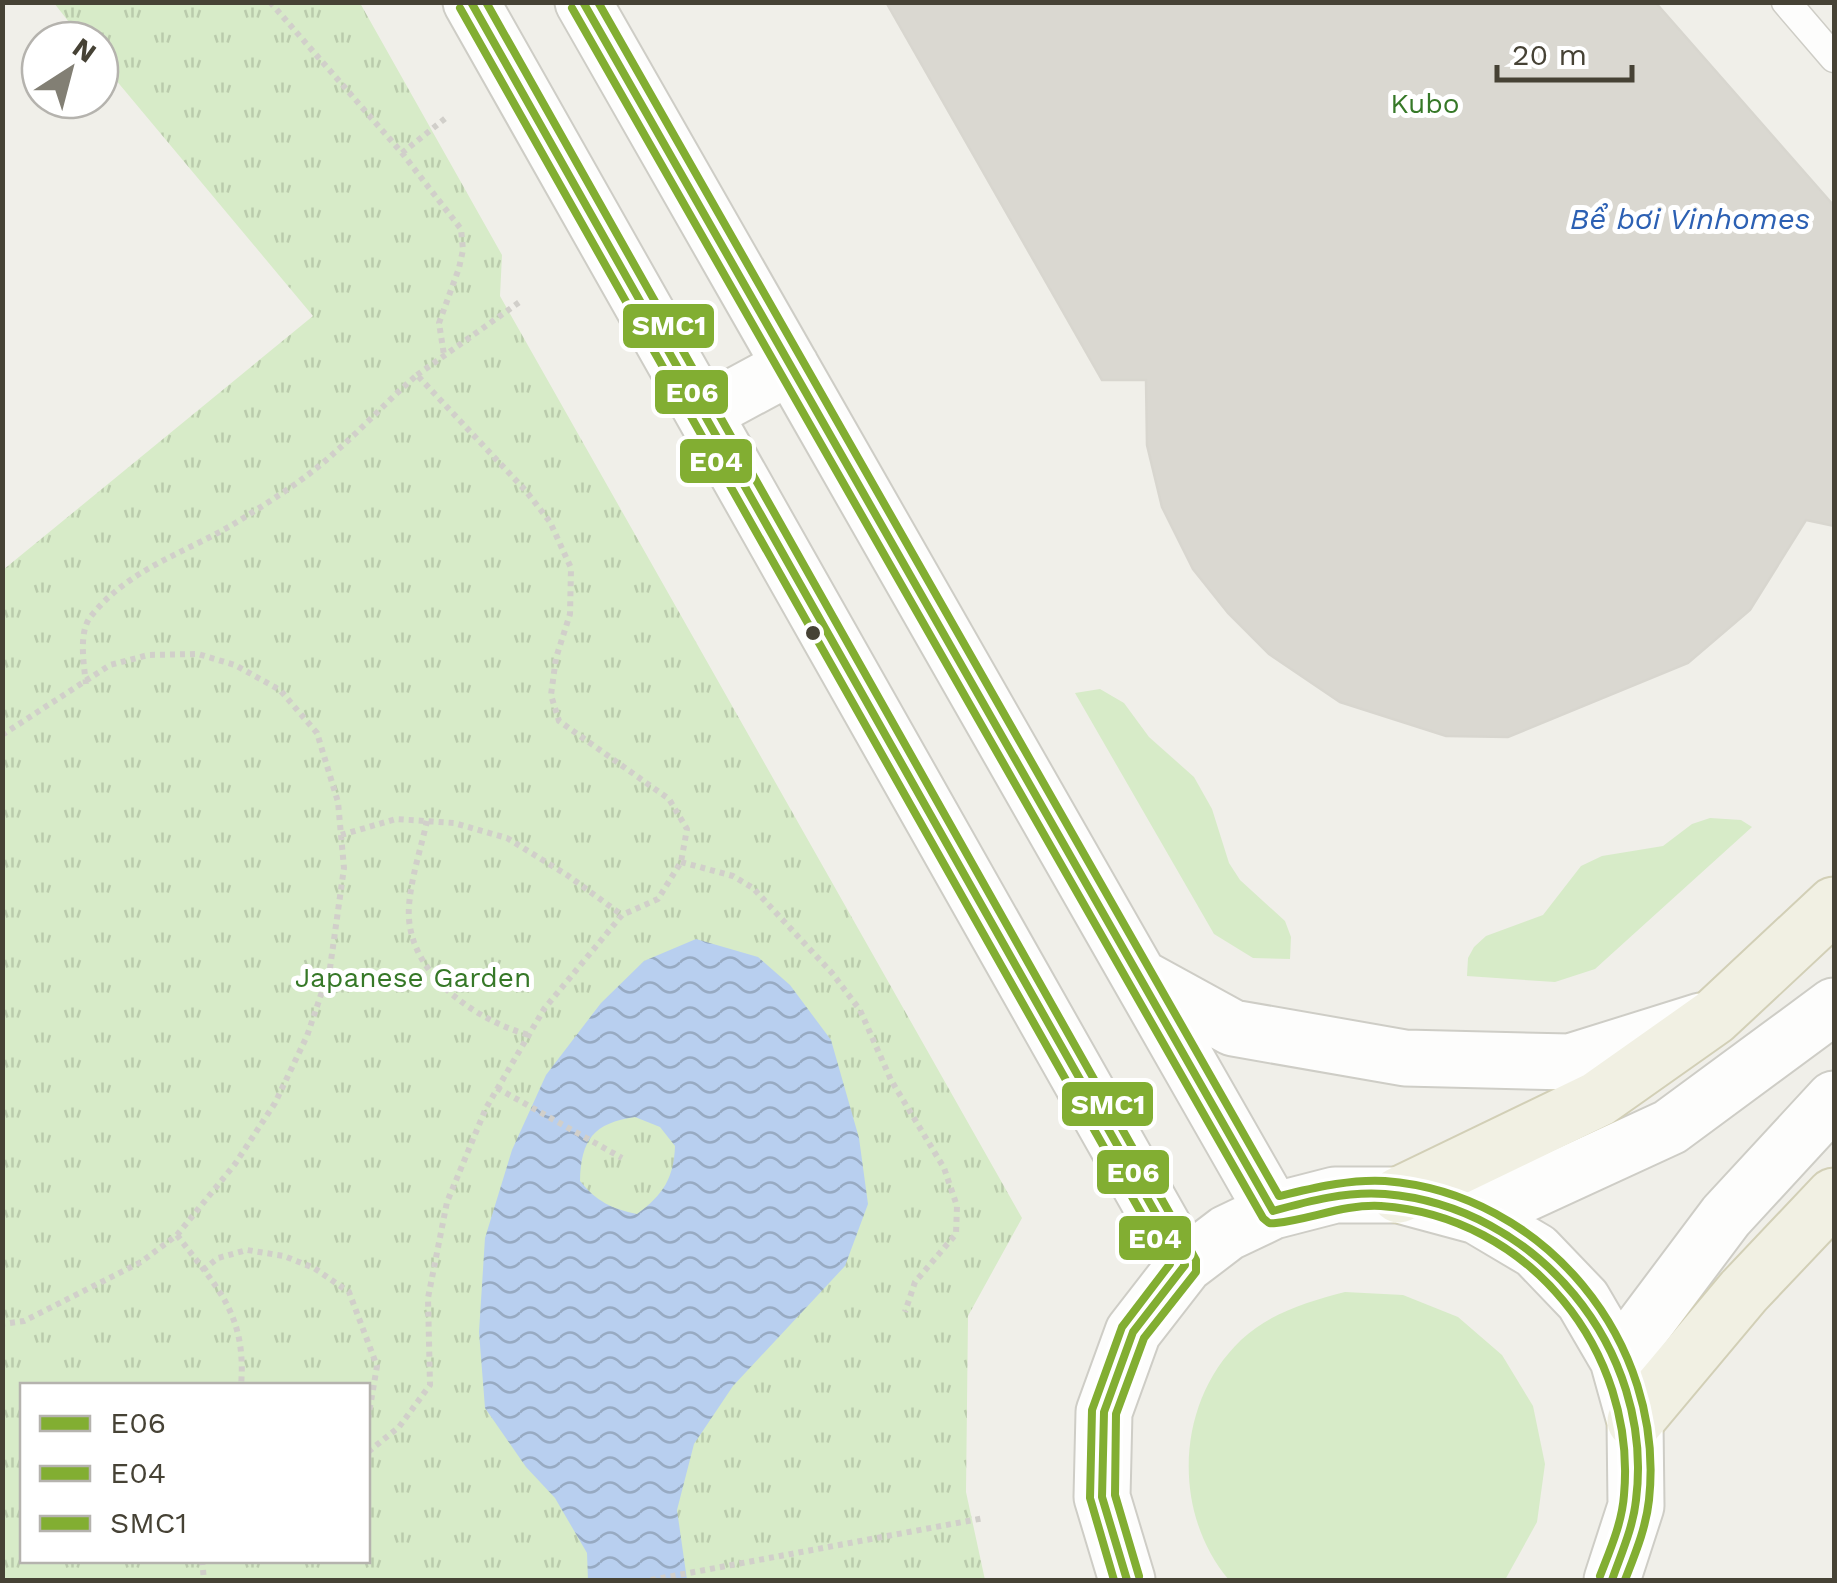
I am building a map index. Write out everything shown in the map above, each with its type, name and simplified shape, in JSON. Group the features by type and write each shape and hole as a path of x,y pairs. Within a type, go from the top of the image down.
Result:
{"main road":[{"path":"1399,1195 1598,1099 1714,1017 1834,905"},
{"path":"1635,1421 1744,1291 1834,1196"}],"street":[{"path":"471,2 1185,1265"},
{"path":"583,2 1274,1211"},
{"path":"704,413 791,366"},
{"path":"1140,977 1233,1028 1405,1058 1570,1062 1714,1017"},
{"path":"1476,1216 1670,1127 1834,1006"},
{"path":"1618,1360 1738,1202 1834,1099"},
{"path":"1128,1580 1102,1497 1104,1412 1133,1332 1185,1265 1226,1234 1274,1211 1335,1195 1399,1195 1476,1216 1536,1252 1583,1300 1618,1360 1635,1421 1636,1506 1612,1580"}],"lane":[{"path":"1786,2 1834,58"}],"path":[{"path":"270,2 402,153 461,229 463,250 459,268 439,323 444,355"},
{"path":"402,153 447,117"},
{"path":"86,684 82,657 87,620 126,582 162,558 241,520 296,482 332,456 417,374 521,301"},
{"path":"370,1450 400,1427 430,1385 428,1298 447,1202 486,1108 544,1009 622,915 658,900 681,862 686,829 669,799 559,721 551,696 556,658 570,614 570,568 550,522 417,374"},
{"path":"2,734 110,666 148,656 198,654 234,665 280,690 317,733 338,802 344,868 330,968 308,1036 276,1103 235,1164 177,1235 141,1262 24,1321 2,1324"},
{"path":"341,834 396,819 454,823 506,838 622,915"},
{"path":"427,821 408,904 409,926 417,948 440,984 490,1020 529,1034"},
{"path":"681,862 733,876 753,888 832,973 860,1010 891,1080 944,1168 957,1206 956,1234 915,1282 906,1312"},
{"path":"497,1088 622,1158"},
{"path":"177,1235 233,1311 244,1354 241,1383"},
{"path":"203,1270 218,1258 247,1250 284,1256 314,1268 349,1292 376,1366 370,1406"},
{"path":"651,1580 984,1518"}],"green space":[{"name":"Japanese Garden","path":"54,3 360,3 502,255 500,296 1022,1218 968,1316 966,1492 985,1580 3,1580 3,570 313,316 120,85 120,20 67,20"},
{"path":"1100,689 1124,703 1149,737 1194,777 1212,809 1229,863 1240,880 1285,921 1291,937 1290,959 1253,958 1214,934 1075,693"},
{"path":"1710,818 1741,820 1752,827 1595,969 1555,982 1467,976 1468,958 1474,947 1486,936 1543,915 1581,866 1602,856 1663,846 1692,824"},
{"path":"1345,1292 1403,1295 1458,1317 1502,1355 1533,1406 1545,1464 1537,1522 1505,1580 1229,1580 1210,1553 1190,1491 1193,1426 1203,1395 1219,1366 1252,1331 1290,1310"}],"water":[{"path":"696,939 758,957 790,985 831,1040 859,1138 868,1204 845,1266 733,1386 694,1444 677,1510 687,1580 588,1580 587,1553 555,1498 526,1467 485,1408 479,1332 485,1238 512,1150 546,1075 601,1003 644,961","holes":["635,1117 660,1127 675,1146 672,1167 660,1193 637,1214 605,1203 580,1181 583,1154 600,1129"]}],"building":[{"path":"886,2 1655,2 1834,206 1834,526 1806,520 1750,610 1688,663 1508,737 1446,736 1340,702 1269,654 1228,613 1193,569 1162,507 1147,445 1146,380 1102,380"}],"transit line":[{"name":"E06","path":"471,2 1185,1265 1133,1332 1104,1412 1102,1497 1127,1580"},
{"name":"SMC1","path":"486,2 1196,1260 1196,1272 1144,1338 1116,1414 1115,1495 1139,1576"},
{"name":"E06","path":"583,2 1273,1211 1357,1194 1385,1194 1440,1204 1491,1226 1536,1256 1574,1295 1605,1340 1626,1390 1637,1444 1636,1500 1612,1580"},
{"name":"SMC1","path":"598,2 1279,1196 1372,1181 1443,1192 1496,1214 1543,1246 1583,1286 1615,1333 1637,1385 1649,1441 1648,1510 1625,1580"},
{"name":"E04","path":"460,8 1170,1264 1122,1327 1092,1410 1090,1498 1114,1580"},
{"name":"E04","path":"572,8 1263,1218 1276,1223 1367,1206 1434,1215 1483,1235 1526,1264 1563,1300 1592,1343 1612,1390 1623,1442 1623,1505 1600,1576"}],"park label":[{"name":"Kubo","path":"1425,103"}],"water label":[{"name":"Bể bơi Vinhomes","path":"1690,218"}]}
